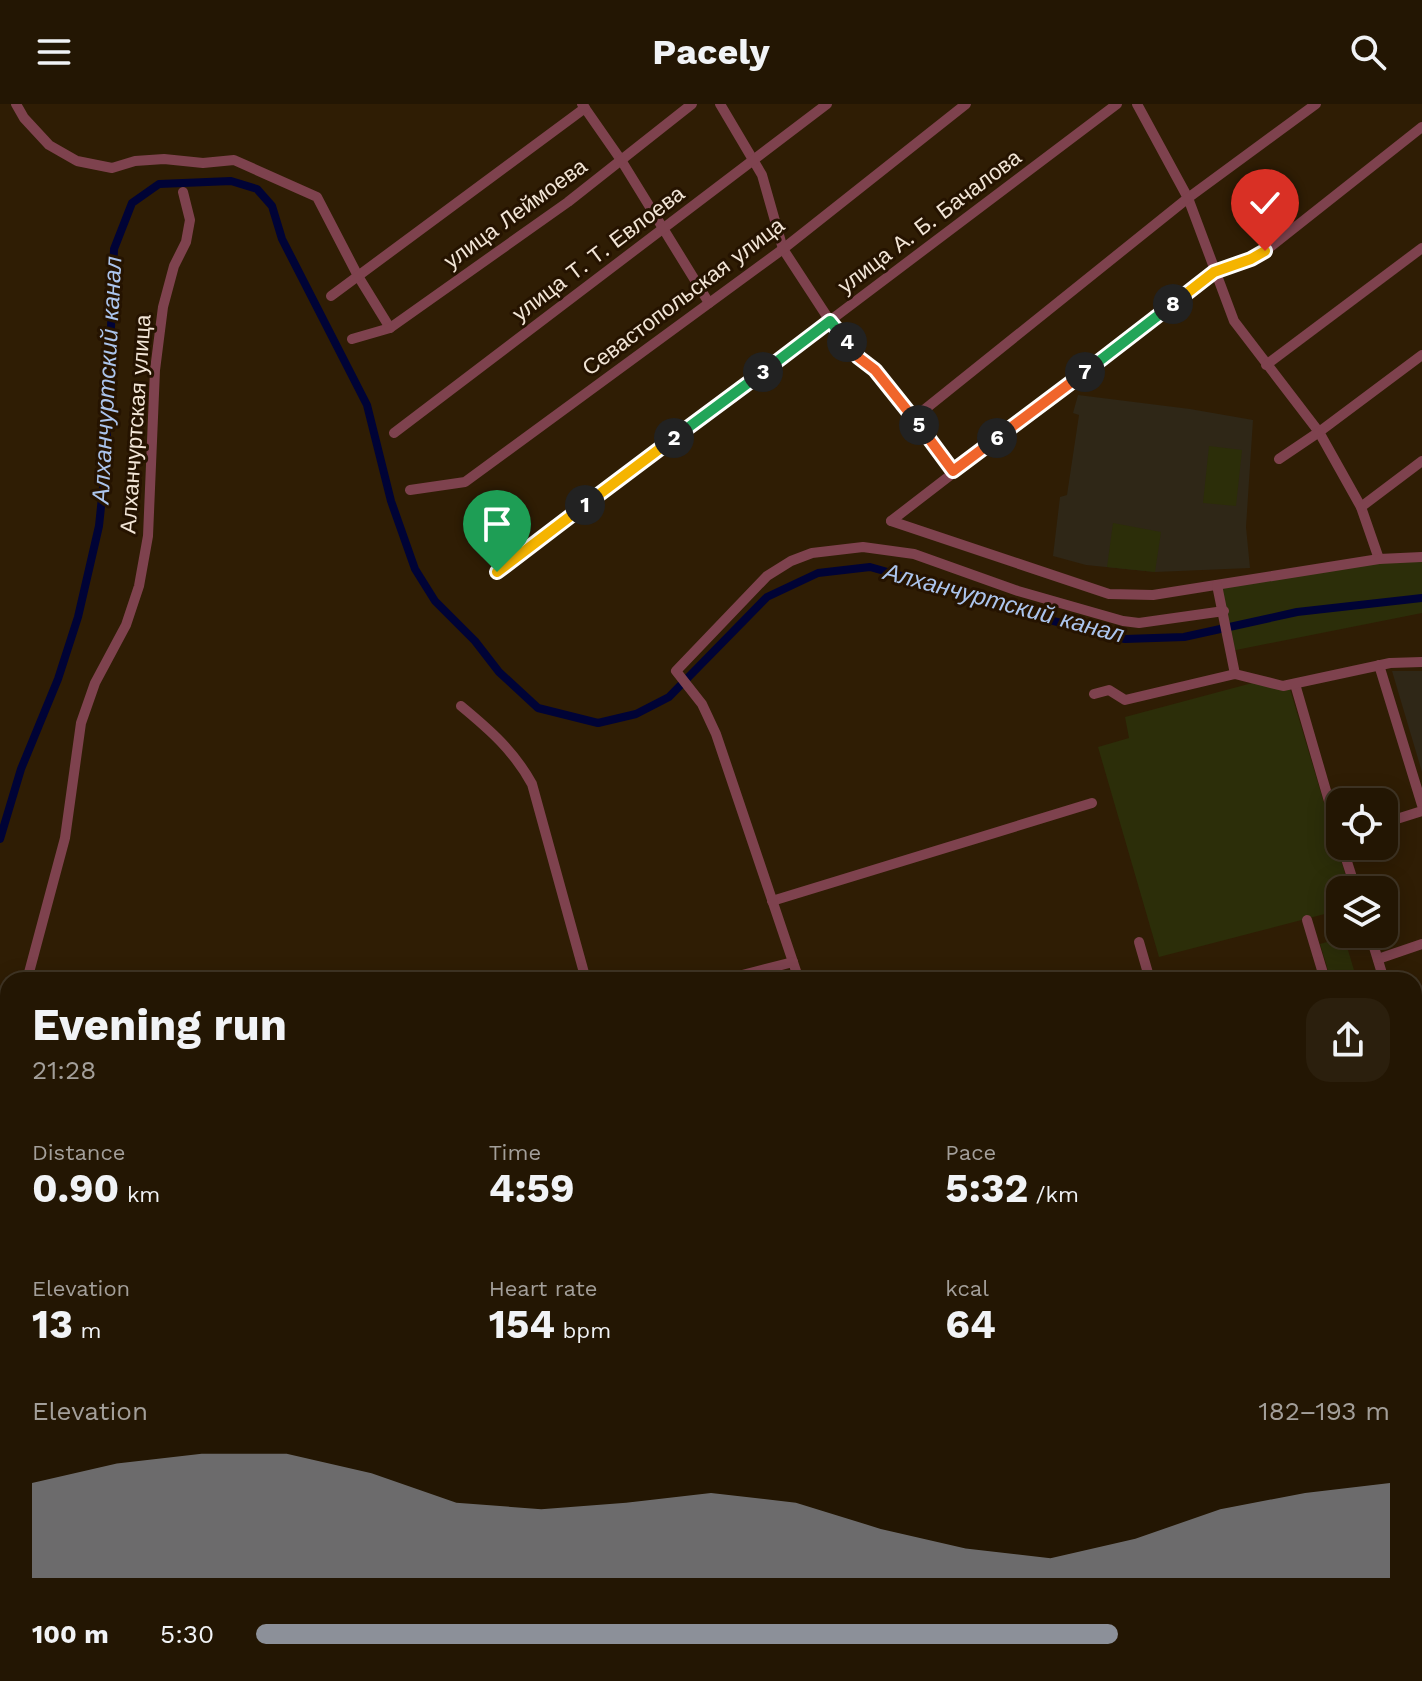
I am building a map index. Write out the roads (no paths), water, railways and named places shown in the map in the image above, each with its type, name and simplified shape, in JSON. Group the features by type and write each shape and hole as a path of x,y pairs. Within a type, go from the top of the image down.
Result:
{"street":[{"path":"16,104 24,118 49,145 77,161 112,168 135,161 164,159 203,163 234,160 317,197 358,276 390,328"},
{"name":"улица Леймоева","path":"352,339 390,328 568,202 692,104"},
{"path":"720,104 762,175 783,249 830,321 914,418 953,471"},
{"name":"улица Т. Т. Евлоева","path":"394,433 827,104"},
{"name":"Севастопольская улица","path":"410,490 465,482 783,249 966,104"},
{"name":"улица А. Б. Бачалова","path":"497,572 1117,104"},
{"path":"1137,104 1188,198 1234,321 1319,432 1361,507 1379,559"},
{"path":"914,418 1188,198 1316,104"},
{"path":"331,296 584,106 709,303"},
{"path":"1422,127 1265,251 1214,272 891,521 1109,594 1153,595 1379,559 1422,557"},
{"path":"164,159 177,170"},
{"name":"Алханчуртская улица","path":"29,972 65,838 81,723 95,683 126,625 139,586 148,536 155,370 163,307 174,266 186,242 190,220 183,192"},
{"path":"1266,365 1422,248"},
{"path":"1279,459 1422,355"},
{"path":"1361,507 1422,461"},
{"path":"796,972 716,734 702,704 676,671 767,576 791,561 812,553 863,547 914,554 1018,591 1123,621 1139,623 1225,616"},
{"path":"1217,585 1235,674"},
{"path":"1094,694 1109,690 1125,700 1235,674 1283,686 1379,665 1422,662"},
{"path":"1379,665 1422,805"},
{"path":"1295,684 1326,789"},
{"path":"461,706 500,738 519,760 532,784 584,972"},
{"path":"772,901 1092,803"},
{"path":"1398,819 1422,811"},
{"path":"1307,920 1323,972"},
{"path":"1139,942 1148,972"},
{"path":"1378,959 1422,944"},
{"path":"1374,948 1382,972"},
{"path":"754,972 793,962"}],"waterway":[{"name":"Алханчуртский канал","path":"0,839 21,769 58,679 78,617 99,526 106,459 114,249 132,203 159,184 231,181 257,189 272,206 282,239 367,405 391,501 415,569 435,601 475,641 499,672 538,708 598,723 636,714 669,697 767,597 818,573 870,567 1002,608 1125,639 1184,637 1297,612 1422,598"}]}
